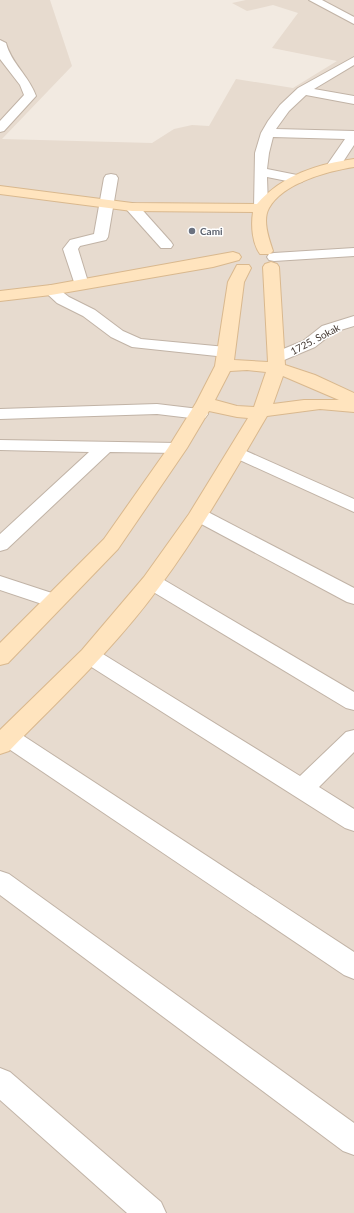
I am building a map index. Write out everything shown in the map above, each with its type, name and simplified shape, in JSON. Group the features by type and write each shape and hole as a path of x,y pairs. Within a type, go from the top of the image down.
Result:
{"main road":[{"path":"4,741 90,656 152,582 200,515 216,485 260,413 276,363 270,258 255,238 261,208 273,196 297,179 334,165 354,163"},
{"path":"0,190 132,207 261,208"},
{"path":"0,296 51,290 214,262 238,264 258,270 270,258"},
{"path":"0,657 111,544 177,448 202,408 225,359 238,264"},
{"path":"225,359 244,365 276,363 354,400"},
{"path":"202,408 240,413 260,413 320,404 354,406"}],"street":[{"path":"314,0 354,21"},
{"path":"0,43 1,56 26,85 30,96 0,128"},
{"path":"261,208 262,154 267,133 288,104 302,91 354,60"},
{"path":"302,91 354,100"},
{"path":"267,133 354,135 334,165"},
{"path":"262,172 297,179"},
{"path":"82,285 70,250 75,243 101,237 108,203 111,178"},
{"path":"132,207 166,245"},
{"path":"270,258 354,252"},
{"path":"51,290 64,300 89,313 117,334 138,344 225,359"},
{"name":"1725. Sokak","path":"276,363 310,344 328,329 354,321"},
{"path":"0,414 202,408"},
{"path":"0,445 177,448"},
{"path":"0,545 105,447"},
{"path":"237,452 354,506"},
{"path":"200,515 354,597"},
{"path":"152,582 354,702"},
{"path":"0,583 54,601"},
{"path":"90,656 354,821"},
{"path":"302,789 354,738"},
{"path":"4,741 354,967"},
{"path":"0,881 354,1141"},
{"path":"0,1081 150,1213"}],"shaded area":[{"path":"0,0 50,0 72,66 2,139 152,143 174,129 192,125 209,126 236,79 293,88 337,61 272,48 298,13 273,5 247,11 232,3 246,0 354,0 354,1213 0,1213"}],"place":[{"name":"Cami","path":"192,231"}]}
